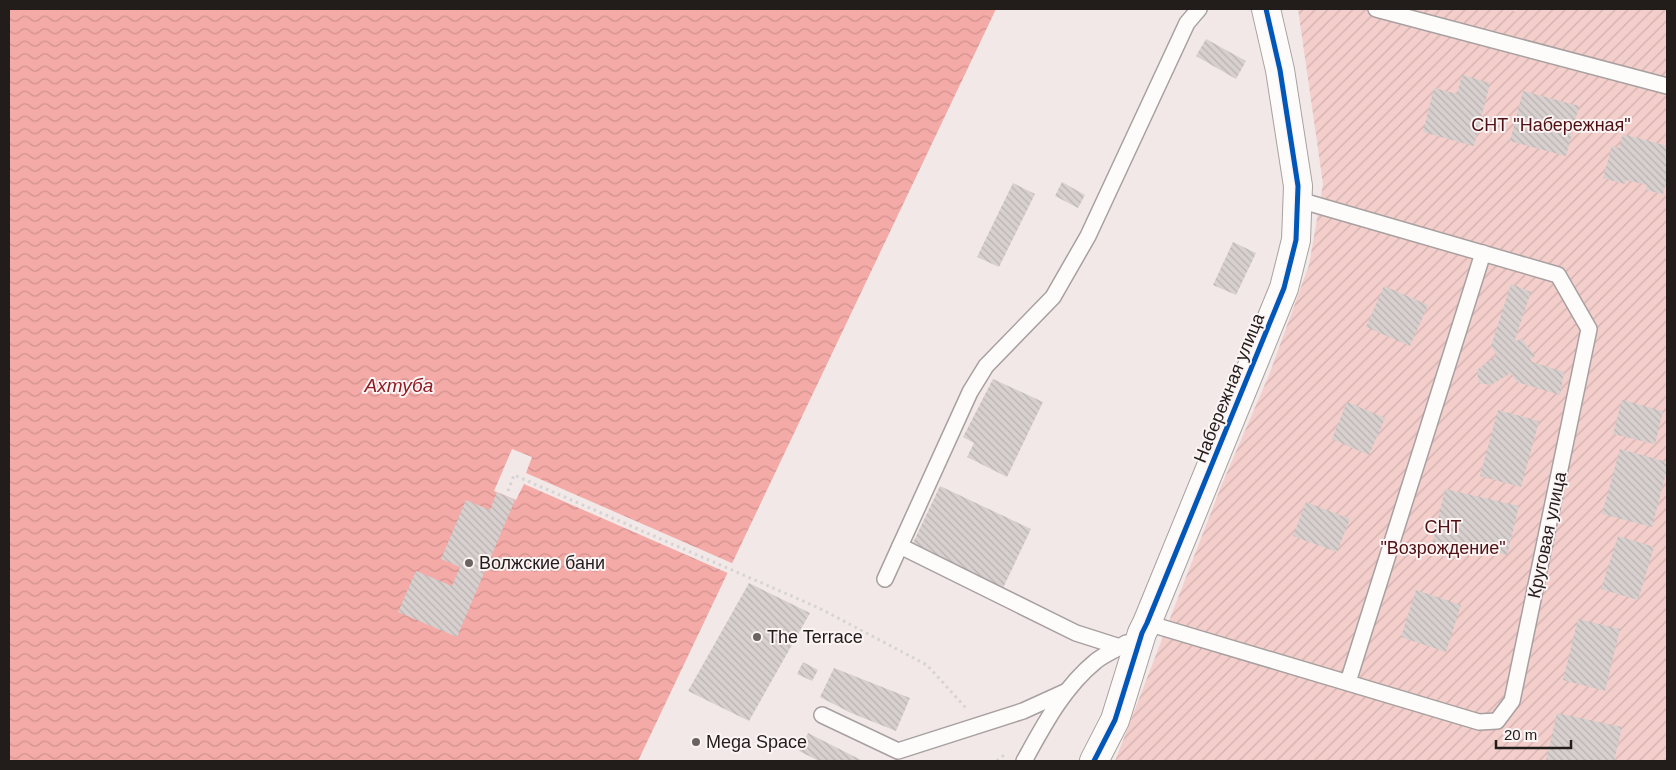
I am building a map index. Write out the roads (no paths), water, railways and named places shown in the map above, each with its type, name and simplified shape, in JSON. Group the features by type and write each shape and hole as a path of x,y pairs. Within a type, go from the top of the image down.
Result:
{"street":[{"name":"Набережная улица","path":"1094,761 1115,720 1136,634 1284,288 1296,240 1299,200 1298,186 1280,70 1266,9"}],"lane":[{"path":"885,579 970,392 986,366 1053,297 1088,236 1187,23 1199,9"},
{"path":"1376,9 1667,86"},
{"name":"Круговая улица","path":"900,546 1076,634 1136,634 1348,682 1479,722 1497,722 1512,701 1589,329 1558,275 1299,200"},
{"path":"1348,682 1483,254"},
{"path":"1024,761 1066,691 1096,661 1136,634"},
{"path":"822,715 898,751 1023,711 1066,691"}],"water":[{"name":"Ахтуба","path":"9,9 996,9 638,761 9,761"}],"place":[{"name":"Волжские бани","path":"469,563"},
{"name":"The Terrace","path":"757,637"},
{"name":"Mega Space","path":"696,742"}],"park label":[{"name":"СНТ \"Набережная\"","path":"1551,125"},
{"name":"СНТ \"Возрождение\"","path":"1443,537"}]}
